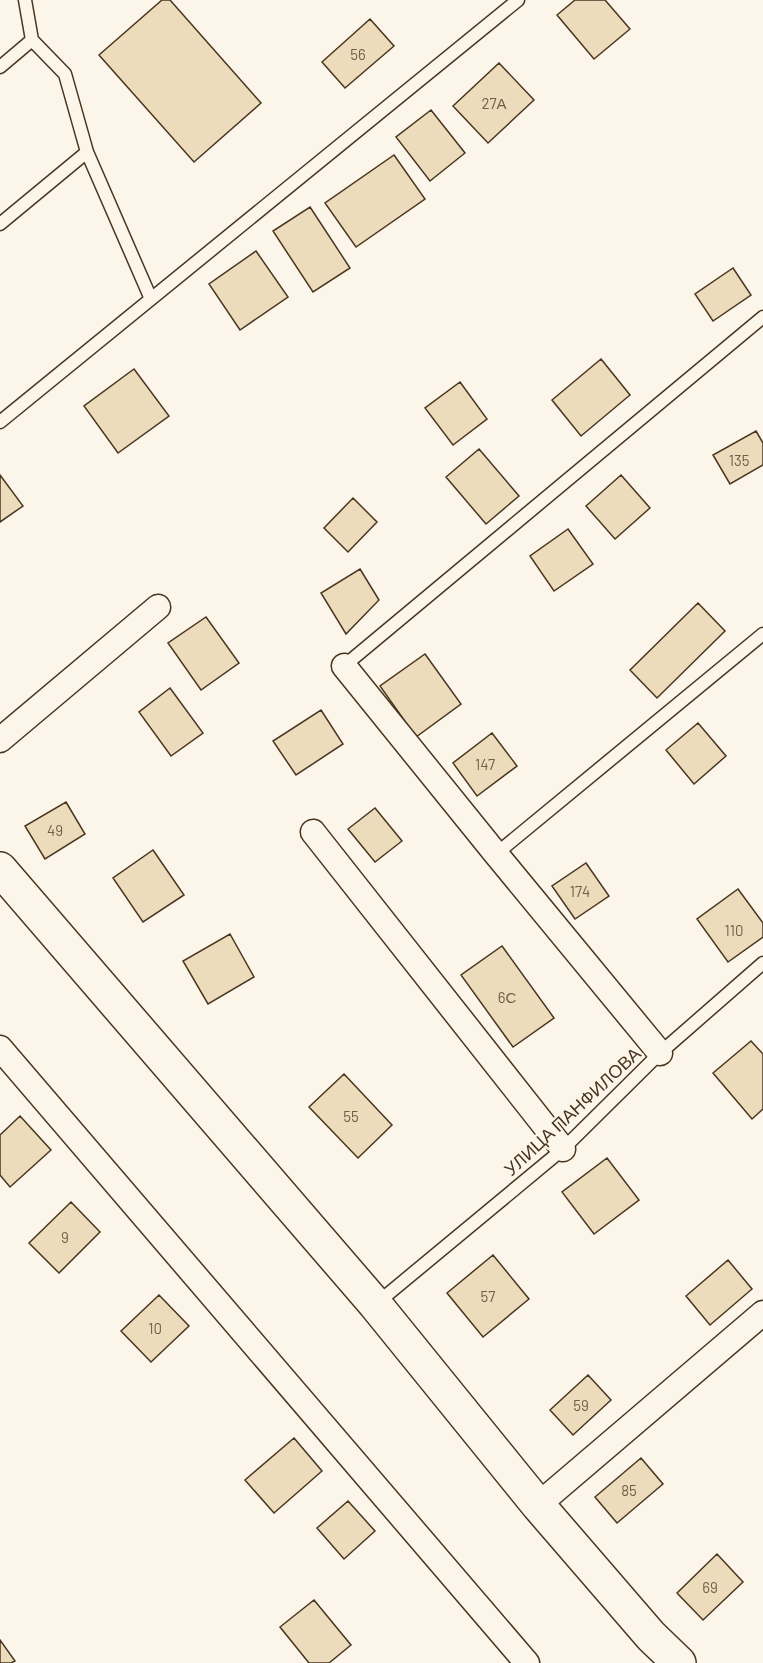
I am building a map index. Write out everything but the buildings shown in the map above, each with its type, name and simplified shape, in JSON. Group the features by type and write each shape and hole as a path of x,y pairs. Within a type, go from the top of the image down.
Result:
{"main road":[{"path":"0,869 375,1305 538,1505 651,1636 679,1663"}],"street":[{"path":"0,740 158,607"},
{"path":"344,666 660,1053"},
{"path":"313,832 563,1149"},
{"path":"0,1048 527,1663"},
{"path":"538,1505 763,1313"}],"lane":[{"path":"25,0 32,40 65,74 87,152 151,299"},
{"path":"0,422 518,0"},
{"path":"0,67 32,40"},
{"path":"0,224 87,152"},
{"path":"344,666 763,317"},
{"path":"496,854 763,634"},
{"name":"УЛИЦА ПАНФИЛОВА","path":"375,1305 563,1149 660,1053 763,963"}]}
